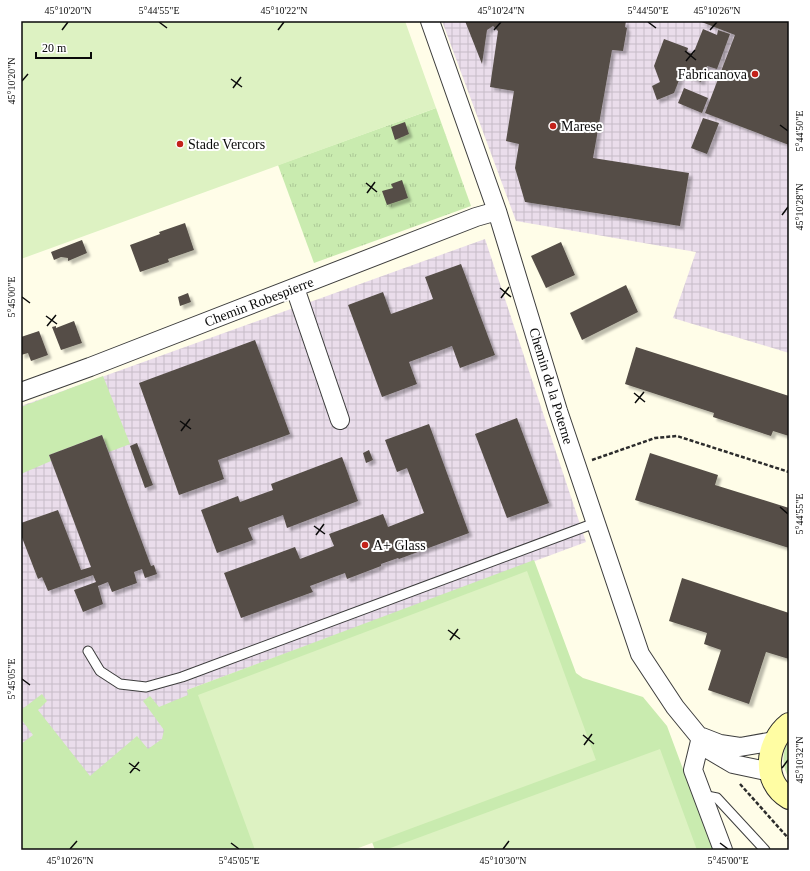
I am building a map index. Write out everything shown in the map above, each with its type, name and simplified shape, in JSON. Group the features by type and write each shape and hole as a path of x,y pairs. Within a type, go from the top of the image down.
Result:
{"main road":[{"path":"789,724 782,729 774,741 770,757 771,772 777,786 789,798"}],"street":[{"name":"Chemin de la Poterne","path":"430,21 497,210 558,411 640,654 675,707 711,751 733,764 771,772"},
{"name":"Chemin Robespierre","path":"21,392 90,367 497,210"},
{"path":"295,288 340,420"},
{"name":"Chemin de la Poterne","path":"701,737 720,744 740,747 774,741"},
{"path":"701,737 693,770 723,850"}],"lane":[{"path":"88,651 100,671 120,684 146,687 182,677 595,523"},
{"path":"702,795 717,798 765,850"}],"path":[{"path":"576,466 655,438 677,436 789,472"},
{"path":"736,782 740,784 789,840"}],"shaded area":[{"path":"442,21 789,21 789,353 673,318 696,252 516,221"},
{"path":"485,239 586,542 187,690 245,850 21,850 21,406"}],"green space":[{"name":"Stade Vercors","path":"21,21 405,21 436,108 21,259"},
{"path":"436,108 471,206 314,263 278,165"},
{"path":"103,376 130,444 109,452 102,435 49,455 51,461 21,474 21,407"},
{"path":"534,560 576,673 583,678 643,697 667,726 713,850 375,850 372,842 352,850 21,850 21,744 33,735 21,719 21,710 42,694 47,701 38,710 90,776 137,736 148,749 162,739 164,730 143,701 150,696 159,707 188,695 187,690"},
{"path":"527,571 596,760 353,850 255,850 198,695"},
{"path":"789,740 789,779 783,760 786,745"},
{"path":"660,749 697,850 385,850"}],"building":[{"name":"Marese","path":"465,21 626,21 625,27 627,28 623,51 612,50 593,158 689,173 680,226 525,202 515,168 519,144 506,141 514,91 490,87 498,31 493,26 487,30 482,64"},
{"name":"Fabricanova","path":"699,21 789,21 789,145 705,113 735,35"},
{"path":"703,29 717,35 718,30 730,34 717,69 707,66 701,82 685,75 686,71 683,70 674,93 657,100 652,86 660,82 654,66 664,39 688,48 687,52 693,54"},
{"path":"684,88 708,98 702,113 678,103"},
{"path":"703,118 719,123 707,154 691,148"},
{"path":"405,122 409,134 395,140 391,127"},
{"path":"402,180 408,198 387,205 382,191 393,188 391,184"},
{"path":"185,223 194,250 168,259 169,262 140,272 130,245 160,234 159,232"},
{"path":"82,240 87,253 68,261 68,258 61,257 54,260 51,252"},
{"path":"561,242 575,275 546,288 531,256"},
{"path":"461,264 495,355 460,368 452,346 409,362 417,384 382,397 348,305 383,292 391,314 433,299 425,277"},
{"path":"626,285 638,312 582,340 570,313"},
{"path":"188,293 191,302 180,306 178,297"},
{"path":"74,321 82,343 61,350 52,327 56,326 56,328"},
{"path":"39,331 48,355 31,361 28,353 21,355 21,337"},
{"path":"255,340 290,434 218,460 224,479 179,495 139,383"},
{"path":"636,347 789,396 789,436 773,431 771,436 713,417 714,413 625,384"},
{"path":"517,418 549,503 507,518 475,434"},
{"path":"429,424 469,533 399,559 398,558 381,564 381,566 347,579 345,573 310,586 313,592 241,618 224,573 295,547 300,559 334,546 329,534 383,514 388,527 424,513 407,468 397,472 385,440"},
{"path":"102,435 151,566 154,565 157,574 145,578 142,569 134,572 137,583 112,592 108,582 98,586 103,604 83,612 74,590 96,582 93,575 48,591 42,577 38,579 21,535 21,523 58,510 81,570 91,567 49,455"},
{"path":"137,443 153,485 145,488 130,446"},
{"path":"369,450 373,460 366,463 363,453"},
{"path":"650,453 718,475 715,485 789,508 789,548 635,500"},
{"path":"342,457 358,501 287,528 283,515 248,528 253,540 217,553 201,510 238,496 240,502 273,490 271,484"},
{"path":"682,578 789,613 789,659 766,652 749,704 708,690 721,650 704,644 707,633 669,621"}],"place":[{"name":"Fabricanova","path":"755,74"},
{"name":"Marese","path":"553,126"},
{"name":"Stade Vercors","path":"180,144"},
{"name":"A+ Glass","path":"365,545"}]}
